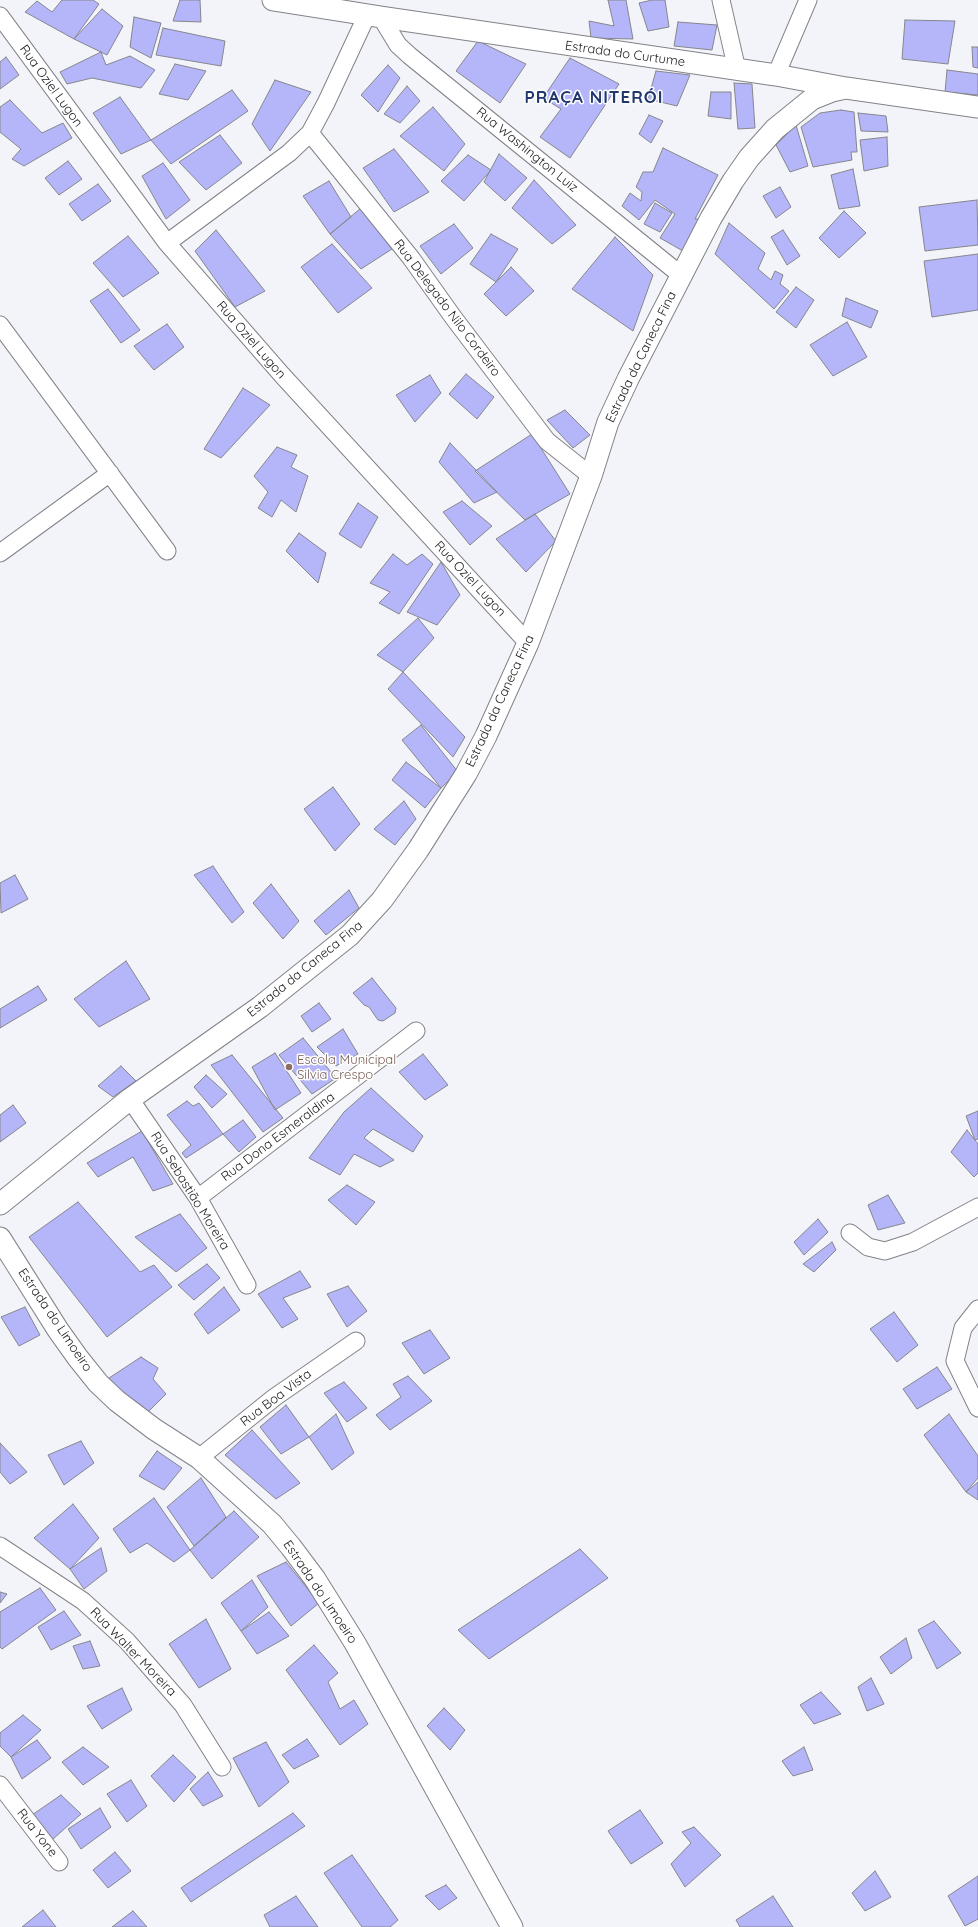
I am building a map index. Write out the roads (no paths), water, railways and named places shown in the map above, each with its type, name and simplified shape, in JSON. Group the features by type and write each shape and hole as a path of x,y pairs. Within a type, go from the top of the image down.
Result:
{"street":[{"name":"Estrada do Curtume","path":"273,0 776,75 846,88 978,107"},
{"path":"721,0 737,70"},
{"path":"776,75 808,0"},
{"name":"Rua Oziel Lugon","path":"0,16 167,243 252,343 528,643"},
{"path":"167,243 289,152 310,133 374,16"},
{"name":"Rua Washington Luiz","path":"374,16 398,45 410,56 682,276"},
{"path":"806,80 813,91 812,99"},
{"name":"Estrada da Caneca Fina","path":"0,1204 130,1099 260,1007 350,935 366,920 382,900 418,850 466,774 486,736 528,643 590,476 608,422 628,379 711,218 733,180 749,158 775,129 812,99 832,91 846,88"},
{"name":"Rua Delegado Nilo Cordeiro","path":"310,133 411,258 547,441 590,476"},
{"path":"0,324 168,551"},
{"path":"0,553 110,473"},
{"name":"Rua Dona Esmeraldina","path":"198,1198 416,1032"},
{"name":"Rua Sebastião Moreira","path":"130,1099 198,1198 247,1285"},
{"path":"850,1233 868,1247 885,1251 913,1242 978,1207"},
{"name":"Estrada do Limoeiro","path":"0,1238 58,1330 98,1383 117,1401 142,1420 199,1458 272,1524 315,1579 355,1643 512,1927"},
{"path":"978,1309 963,1328 955,1361 978,1408"},
{"name":"Rua Boa Vista","path":"199,1458 275,1397 356,1341"},
{"name":"Rua Walter Moreira","path":"0,1546 83,1601 126,1641 183,1705 222,1767"},
{"name":"Rua Yone","path":"0,1785 59,1862"}],"place":[{"name":"Escola Municipal Silvia Crespo","path":"289,1067"}],"district":[{"name":"PRAÇA NITERÓI","path":"594,98"}]}
